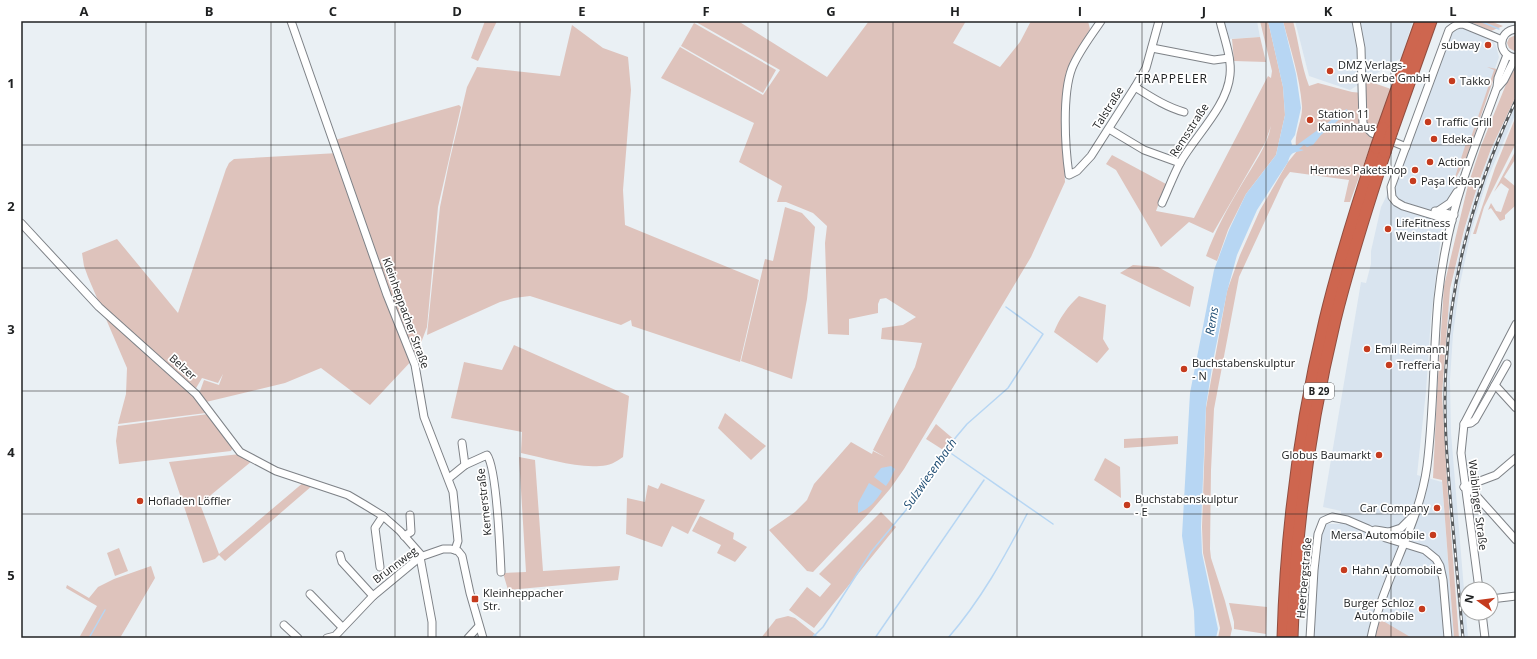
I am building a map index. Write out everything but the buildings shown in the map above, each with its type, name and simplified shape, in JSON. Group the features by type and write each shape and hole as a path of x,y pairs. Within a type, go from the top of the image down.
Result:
{"highway":[{"name":"B 29","path":"1388,130 1421,21"},
{"name":"B 29","path":"1283,638 1289,531 1298,463 1311,386 1335,282 1388,130 1431,21"},
{"name":"B 29","path":"1292,638 1302,497 1320,388 1344,283 1381,150"}],"street":[{"name":"Kleinheppacher Straße","path":"291,21 387,295 415,365 424,417 439,457 449,478 453,492 458,541 455,550"},
{"name":"Talstraße","path":"1101,21 1080,52 1072,69 1068,87 1066,119 1069,175 1077,171 1090,156 1135,87 1146,68 1159,21"},
{"name":"Remsstraße","path":"1162,203 1180,163 1223,97 1230,75 1229,58 1220,21"},
{"path":"1356,21 1361,48 1363,124 1372,133 1406,148"},
{"path":"1453,218 1403,206 1396,202 1392,197 1391,187 1449,30 1459,24 1464,24 1502,40"},
{"path":"1497,87 1504,80 1515,58 1507,55 1502,48 1502,40 1507,33 1516,29"},
{"path":"1152,48 1214,60 1229,58"},
{"path":"1371,638 1383,593 1404,543 1420,499 1427,466 1438,299 1453,218 1463,181 1507,55"},
{"path":"1135,87 1160,103 1184,112"},
{"path":"1109,129 1144,150 1180,163"},
{"path":"1425,212 1438,211 1450,203 1463,181"},
{"path":"1438,211 1453,218"},
{"name":"Belzer","path":"21,223 99,307 196,394 240,452 276,471 348,495 383,516 404,536 421,557"},
{"name":"Waiblinger Straße","path":"1477,581 1464,487 1461,453 1464,424 1516,324"},
{"path":"1464,424 1471,423 1475,420 1507,364"},
{"path":"1495,385 1516,408"},
{"name":"Kernerstraße","path":"462,443 465,465"},
{"name":"Kernerstraße","path":"449,478 465,465 487,455 490,459 494,485 501,572"},
{"path":"1464,487 1496,475 1516,458"},
{"path":"1464,487 1473,492 1516,540"},
{"path":"404,536 411,532 410,515"},
{"name":"Brunnweg","path":"380,567 375,528 383,516"},
{"path":"1389,532 1401,528 1414,516"},
{"name":"Heerbergstraße","path":"1310,638 1314,570 1320,526 1323,521 1332,517 1338,518 1368,529 1386,538 1404,543"},
{"name":"Heerbergstraße","path":"1368,529 1398,535 1404,543"},
{"path":"1404,543 1425,550 1436,559 1440,566 1443,580 1448,638"},
{"name":"Brunnweg","path":"327,638 335,636 373,596 421,557 443,549 455,550"},
{"path":"455,550 462,556 470,593 483,638"},
{"name":"Brunnweg","path":"340,555 342,562 373,596"},
{"path":"421,557 432,622 432,638"},
{"path":"310,594 342,627"},
{"path":"1499,598 1516,596"},
{"path":"1483,621 1485,638"},
{"path":"284,625 298,638"},
{"path":"468,638 479,626"},
{"name":"Brunnweg","path":"337,638 342,627"}],"shaded area":[{"path":"485,21 497,21 478,61 471,58"},
{"path":"738,21 827,77 869,21 966,21 953,43 1000,67 1020,42 1031,21 1088,21 1090,29 1073,57 1065,94 1062,118 1065,182 1031,257 904,469 890,489 871,511 813,572 807,571 769,530 795,512 807,500 814,484 851,442 872,454 873,451 885,457 873,450 915,367 922,343 881,339 882,328 903,325 916,317 886,298 880,299 878,304 878,313 849,319 849,335 828,334 825,243 827,226 813,213 786,202 777,202 782,186 739,162 754,123 661,78 680,47 763,95 780,70 696,22"},
{"path":"1223,21 1257,21 1260,37 1228,39"},
{"path":"1260,21 1268,21 1283,87 1285,115 1276,155 1246,194 1228,230 1217,261 1206,256 1227,210 1263,149 1271,126 1265,143 1213,233 1189,222 1161,247 1116,170 1106,164 1112,155 1166,184 1156,211 1194,218 1268,76 1271,78 1272,71"},
{"path":"1283,21 1293,21 1309,86 1318,83 1352,92 1363,93 1365,80 1391,89 1350,202 1344,202 1349,180 1290,172 1284,180 1239,277 1214,409 1211,470 1210,549 1211,558 1225,601 1232,629 1230,638 1218,638 1220,628 1203,553 1202,527 1206,408 1227,291 1240,255 1260,210 1288,162 1297,151 1296,140 1302,112 1301,95"},
{"path":"1295,21 1413,21 1401,58 1350,90 1309,76"},
{"path":"1456,21 1490,21 1503,26 1491,31 1471,22"},
{"path":"694,23 776,70 763,93 681,46"},
{"path":"572,25 603,48 628,57 631,90 623,190 625,225 759,280 740,362 632,326 631,320 621,325 530,296 500,302 427,335 440,207 467,87 477,67 560,76"},
{"path":"1461,28 1485,36 1494,42 1499,57 1457,177 1442,228 1431,317 1426,391 1417,475 1442,482 1454,638 1313,638 1319,536 1326,524 1340,524 1341,511 1323,507 1361,282 1366,283 1371,264 1371,251 1381,207 1387,195 1389,182 1417,120 1451,34"},
{"path":"1516,35 1516,52 1509,48 1507,43 1509,38"},
{"path":"1260,37 1266,62 1234,61 1232,39"},
{"path":"1487,67 1497,69 1466,159 1456,178 1455,177 1467,140 1470,140 1494,70"},
{"path":"1516,68 1516,96 1491,149 1478,184 1464,230 1450,289 1442,394 1459,638 1454,638 1442,480 1433,478 1444,286 1468,185 1481,146 1509,77"},
{"path":"1516,97 1516,113 1487,180 1471,232 1460,284 1453,334 1450,380 1451,433 1463,581 1459,581 1459,616 1447,481 1443,395 1448,314 1455,272 1465,230 1478,186 1493,146"},
{"path":"459,105 461,107 438,207 427,327 416,356 370,405 321,368 285,383 206,402 199,394 204,380 219,385 223,374 218,383 202,378 192,395 206,413 118,424 126,394 127,368 88,277 84,266 82,253 117,239 178,313 226,169 229,163 234,159 338,153 335,140"},
{"path":"1516,116 1516,143 1484,207 1476,234 1473,234 1495,168"},
{"path":"1516,150 1516,158 1504,177 1516,187 1516,205 1505,215 1505,219 1500,221 1491,208 1488,210 1491,203 1496,211 1501,212 1509,189 1501,183 1494,192"},
{"path":"785,207 802,213 815,227 807,299 792,379 741,361 765,259 773,261"},
{"path":"1133,265 1158,267 1194,287 1190,307 1120,273"},
{"path":"1079,296 1106,305 1103,339 1109,349 1097,363 1054,332 1064,313"},
{"path":"514,345 629,396 623,457 618,461 603,466 580,466 560,462 521,453 522,432 451,418 464,362 502,370"},
{"path":"725,413 766,446 751,460 718,428"},
{"path":"208,414 233,447 231,451 119,464 116,441 118,426"},
{"path":"936,424 957,442 948,453 926,439"},
{"path":"1178,436 1178,444 1124,448 1124,439"},
{"path":"240,454 252,461 200,504 219,554 304,482 313,485 225,561 219,555 215,559 203,563 169,462"},
{"path":"519,457 535,460 543,571 620,566 618,580 508,590 503,573 526,572"},
{"path":"1105,458 1120,467 1121,498 1094,480"},
{"path":"661,483 705,500 688,534 672,526 662,547 626,534 627,498 645,502 648,485 658,489"},
{"path":"881,512 896,527 814,628 789,610 807,587 820,597 831,584 819,574"},
{"path":"700,516 734,533 733,539 747,547 735,562 717,553 721,545 692,531"},
{"path":"119,548 128,571 115,576 107,553"},
{"path":"151,566 155,578 120,638 79,638 97,606 66,588 67,585 89,598 98,587 114,579"},
{"path":"1229,603 1267,607 1266,634 1234,629 1234,622"},
{"path":"788,616 795,618 815,634 811,638 761,638 776,619"},
{"path":"1378,618 1412,638 1374,638"},
{"path":"1459,621 1467,621 1468,638 1461,638"}],"water":[{"name":"Rems","path":"1268,21 1283,21 1296,74 1301,108 1295,135 1291,141 1292,145 1297,145 1345,110 1347,109 1348,112 1321,135 1313,145 1307,147 1304,145 1299,149 1304,150 1291,155 1257,210 1237,255 1227,292 1213,361 1206,406 1201,527 1202,553 1218,629 1216,638 1195,638 1194,611 1182,536 1190,393 1214,270 1229,230 1246,194 1276,155 1285,115 1283,87"},
{"path":"891,466 895,469 886,486 874,477 881,468"},
{"path":"869,483 882,491 872,504 858,513 858,503"}],"waterway":[{"path":"1480,21 1499,29"},
{"name":"Sulzwiesenbach","path":"812,638 823,627 871,552 906,510 941,455 967,424 1008,388 1043,334 1006,307"},
{"path":"952,454 1053,524"},
{"path":"875,638 984,480"},
{"path":"948,638 971,609 1001,563 1027,514"},
{"path":"89,638 105,610"},
{"name":"Sulzwiesenbach","path":"814,635 819,638"}],"railway":[{"path":"1463,638 1446,436 1445,384 1449,332 1453,298 1468,230 1489,164 1516,100"}],"place":[{"name":"subway","path":"1488,45"},
{"name":"DMZ Verlags- und Werbe GmbH","path":"1330,71"},
{"name":"Takko","path":"1452,81"},
{"name":"Station 11 Kaminhaus","path":"1310,120"},
{"name":"Traffic Grill","path":"1428,122"},
{"name":"Edeka","path":"1434,139"},
{"name":"Action","path":"1430,162"},
{"name":"Hermes Paketshop","path":"1415,170"},
{"name":"Paşa Kebap","path":"1413,181"},
{"name":"LifeFitness Weinstadt","path":"1388,229"},
{"name":"Emil Reimann","path":"1367,349"},
{"name":"Trefferia","path":"1389,365"},
{"name":"Buchstabenskulptur - N","path":"1184,369"},
{"name":"Globus Baumarkt","path":"1379,455"},
{"name":"Hofladen Löffler","path":"140,501"},
{"name":"Buchstabenskulptur - E","path":"1127,505"},
{"name":"Car Company","path":"1437,508"},
{"name":"Mersa Automobile","path":"1433,535"},
{"name":"Hahn Automobile","path":"1344,570"},
{"name":"Kleinheppacher Str.","path":"475,599"},
{"name":"Burger Schloz Automobile","path":"1422,609"}],"district":[{"name":"TRAPPELER","path":"1172,79"}]}
